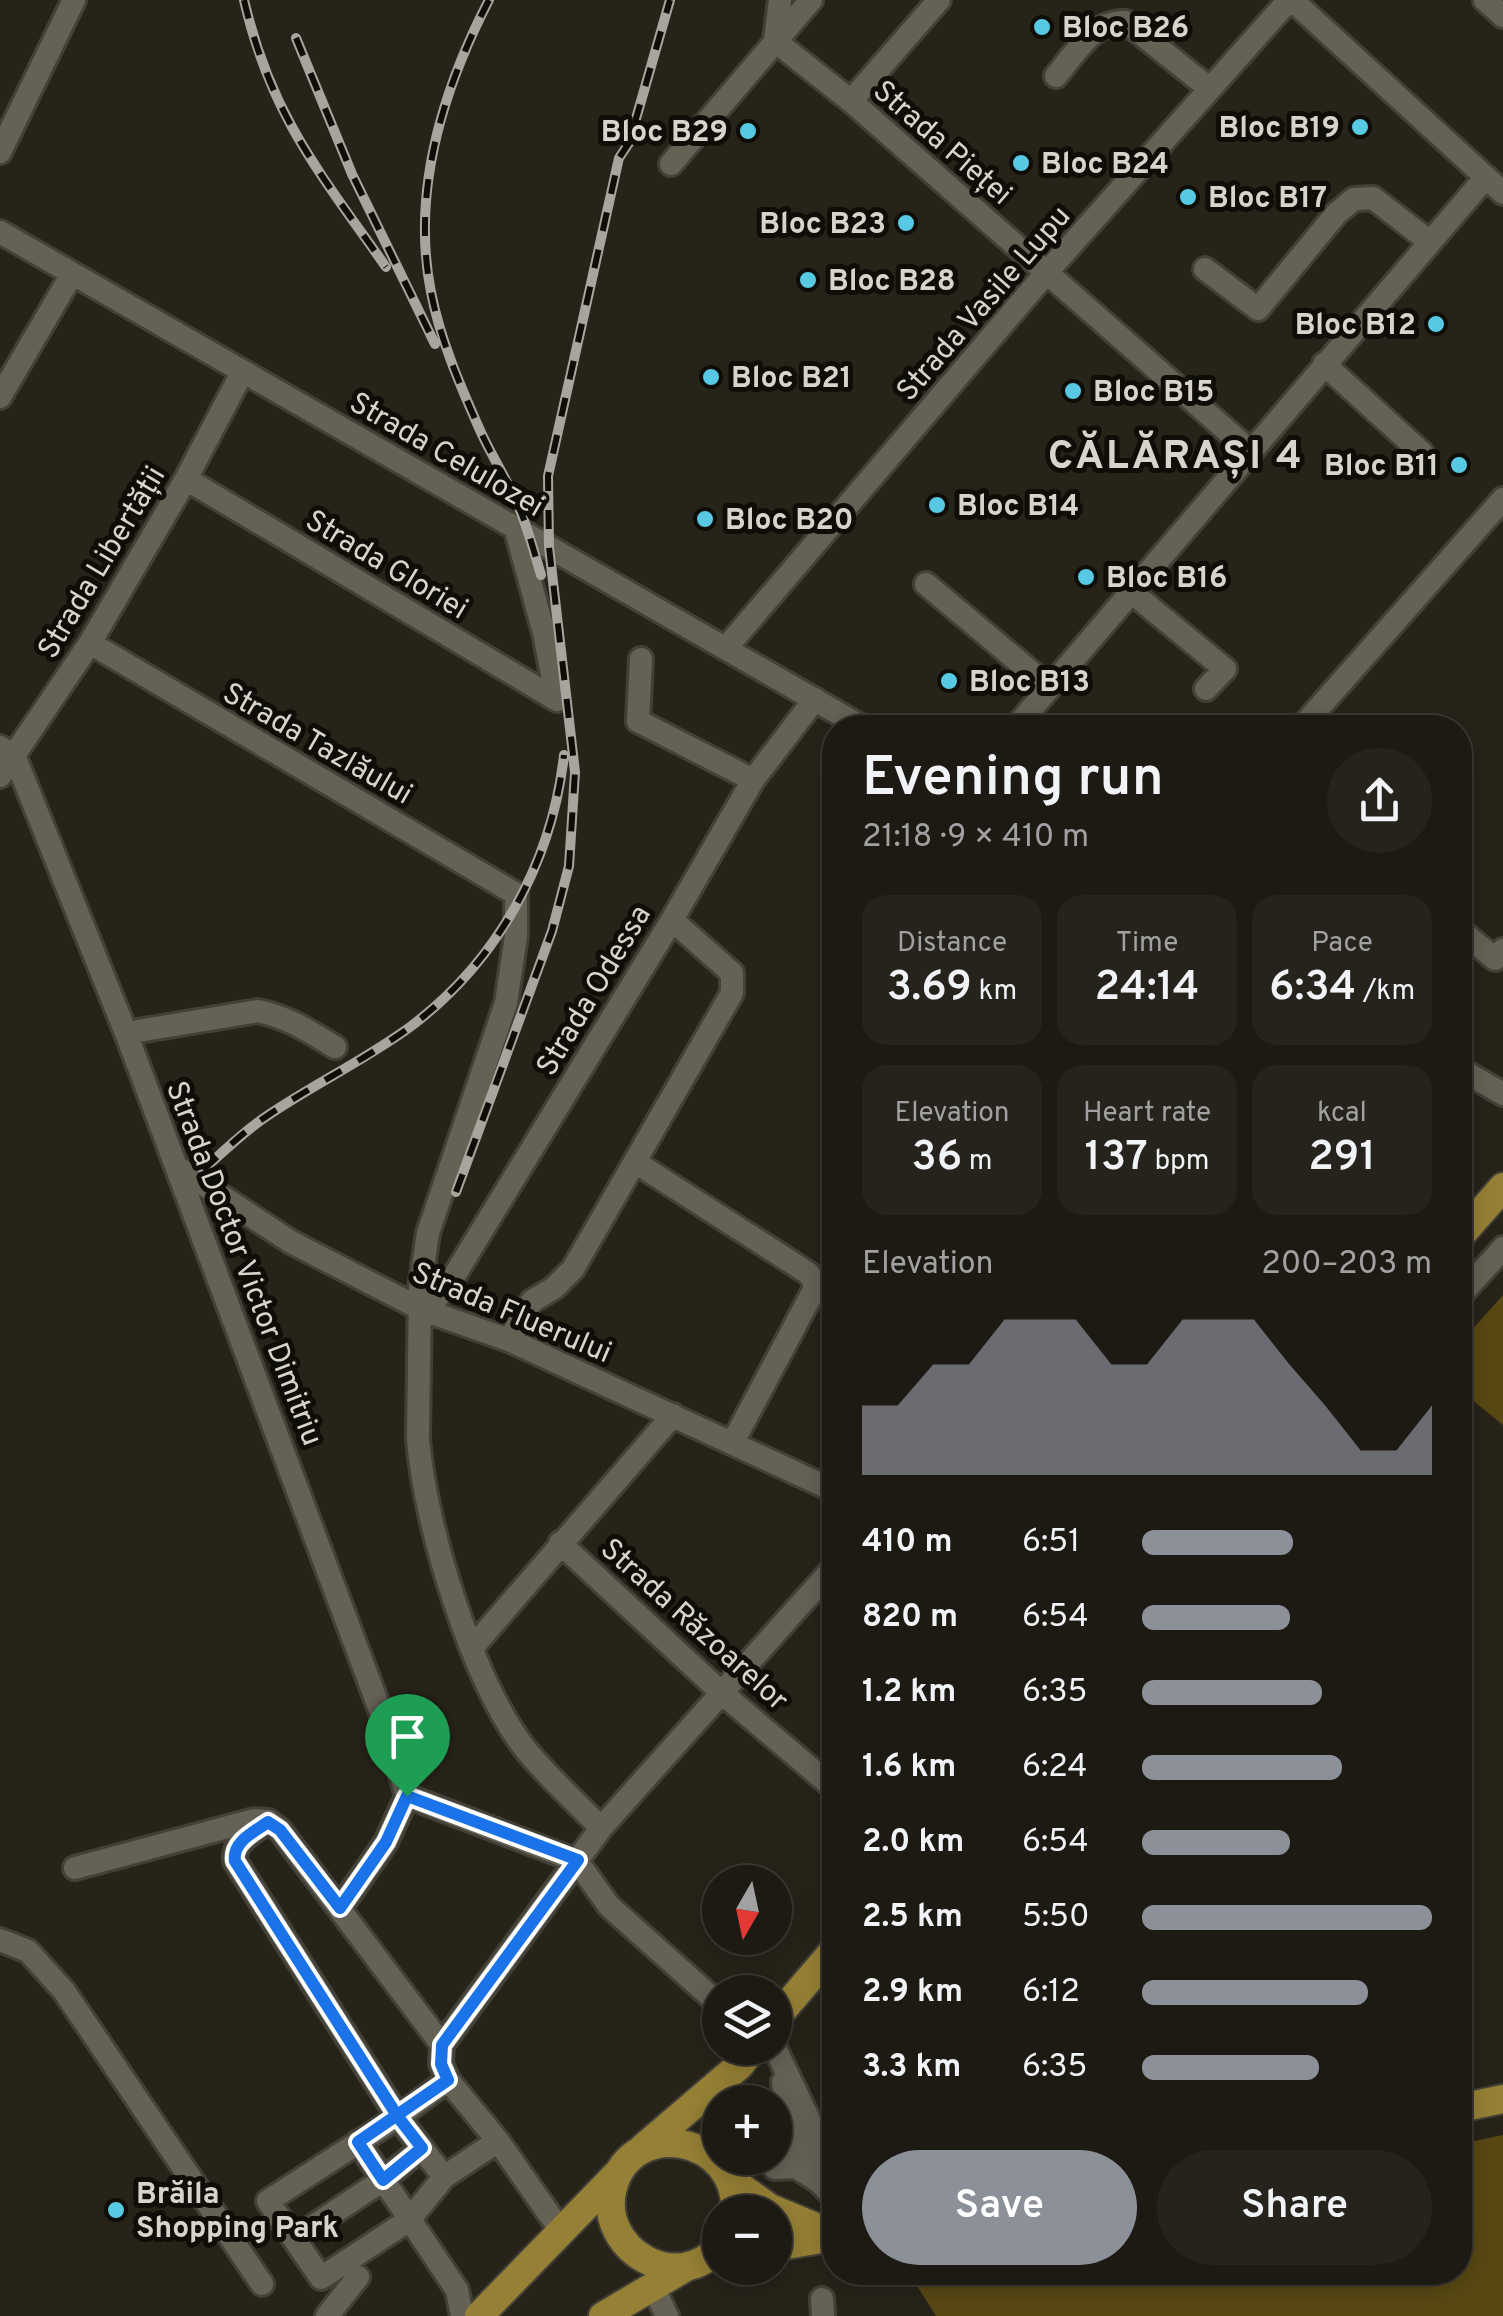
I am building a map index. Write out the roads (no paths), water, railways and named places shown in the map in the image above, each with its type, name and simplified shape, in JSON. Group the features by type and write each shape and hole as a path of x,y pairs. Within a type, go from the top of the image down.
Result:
{"main road":[{"path":"1472,1222 1503,1187"},
{"path":"792,1999 822,1964"},
{"path":"485,2310 674,2118 736,2065"},
{"path":"1472,2105 1503,2099"},
{"path":"702,2150 669,2143 650,2147 628,2163 614,2186 610,2205 622,2242 636,2256 654,2265 674,2268 702,2259"},
{"path":"733,2175 770,2208 822,2230"},
{"path":"792,2244 822,2238"},
{"path":"603,2316 702,2260"}],"street":[{"path":"0,152 74,0"},
{"path":"775,41 780,0"},
{"path":"671,164 811,0"},
{"path":"851,101 940,0"},
{"path":"1026,715 1430,242 1494,185 1290,0"},
{"name":"Strada Vasile Lupu","path":"726,648 1047,272 1290,0"},
{"path":"1485,0 1503,16"},
{"path":"1056,76 1098,28 1115,21 1126,22 1210,89"},
{"name":"Strada Pieței","path":"775,41 851,101 1249,450"},
{"path":"1205,269 1258,309 1336,214 1354,199 1373,198 1430,242"},
{"name":"Strada Celulozei","path":"0,232 842,715"},
{"path":"0,397 72,274"},
{"path":"1324,364 1422,453"},
{"name":"Strada Libertății","path":"0,776 7,751 90,643 186,479 242,373"},
{"name":"Strada Gloriei","path":"186,479 558,700 515,528"},
{"path":"1313,715 1503,500"},
{"path":"926,584 1049,687"},
{"path":"1130,591 1225,669 1206,689"},
{"name":"Strada Tazlăului","path":"90,643 516,894"},
{"path":"641,659 638,721 753,780"},
{"name":"Strada Odessa","path":"421,1309 433,1303 450,1281 672,920 753,780 814,699"},
{"name":"Strada Doctor Victor Dimitriu","path":"7,751 126,1032 389,1734 407,1796"},
{"name":"Strada Odessa","path":"516,894 516,936 506,1003 428,1234 422,1264 418,1439 425,1502 472,1648 495,1699 525,1749 600,1828"},
{"path":"509,1340 532,1301 554,1288 573,1269 732,993 732,973 672,920"},
{"path":"1472,940 1495,959 1503,950"},
{"path":"126,1032 258,1012 298,1024 335,1047"},
{"path":"1472,1076 1503,1094"},
{"path":"634,1162 808,1272 814,1281 814,1290 732,1442"},
{"name":"Strada Fluerului","path":"177,1167 290,1242 421,1309 509,1340 822,1485"},
{"path":"1472,1283 1503,1248"},
{"path":"472,1648 673,1415"},
{"name":"Strada Răzoarelor","path":"560,1543 723,1694 822,1777"},
{"path":"561,2231 498,2141 448,2080 441,2064 442,2045 600,1828 822,1581"},
{"path":"340,1908 386,1842 407,1796 578,1860 609,1906 702,1989"},
{"path":"75,1868 254,1820 268,1822 280,1830 442,2045"},
{"path":"268,1822 238,1844 235,1861 398,2117 444,2177"},
{"path":"0,1940 28,1951 64,1991 262,2284"},
{"path":"782,2065 812,2126 818,2180"},
{"path":"448,2080 268,2201 321,2278 409,2220 444,2177 498,2141"},
{"path":"792,2141 796,2168"},
{"path":"358,2142 458,2290 485,2310"},
{"path":"294,2238 383,2180 422,2148"},
{"path":"792,2168 822,2184"},
{"path":"327,2316 358,2277"},
{"path":"653,2286 667,2316"},
{"path":"458,2290 462,2316"}],"railway":[{"path":"244,0 255,41 283,111 319,172 386,267"},
{"path":"489,0 458,69 435,142 428,179 426,254 435,310 451,362 518,505 541,575"},
{"path":"456,1192 552,931 569,866 575,772 549,547 548,476 619,158 629,143 670,0"},
{"path":"296,38 352,174 435,344"},
{"path":"203,1170 259,1122 410,1027 469,972 494,941 533,871 558,795 564,755"}],"place":[{"name":"Bloc B26","path":"1042,27"},
{"name":"Bloc B19","path":"1360,127"},
{"name":"Bloc B29","path":"748,131"},
{"name":"Bloc B24","path":"1021,163"},
{"name":"Bloc B17","path":"1188,197"},
{"name":"Bloc B23","path":"906,223"},
{"name":"Bloc B28","path":"808,280"},
{"name":"Bloc B12","path":"1436,324"},
{"name":"Bloc B21","path":"711,377"},
{"name":"Bloc B15","path":"1073,391"},
{"name":"Bloc B11","path":"1459,465"},
{"name":"Bloc B14","path":"937,505"},
{"name":"Bloc B20","path":"705,519"},
{"name":"Bloc B16","path":"1086,577"},
{"name":"Bloc B13","path":"949,681"},
{"name":"Brăila Shopping Park","path":"116,2210"}],"district":[{"name":"CĂLĂRAȘI 4","path":"1176,454"}]}
